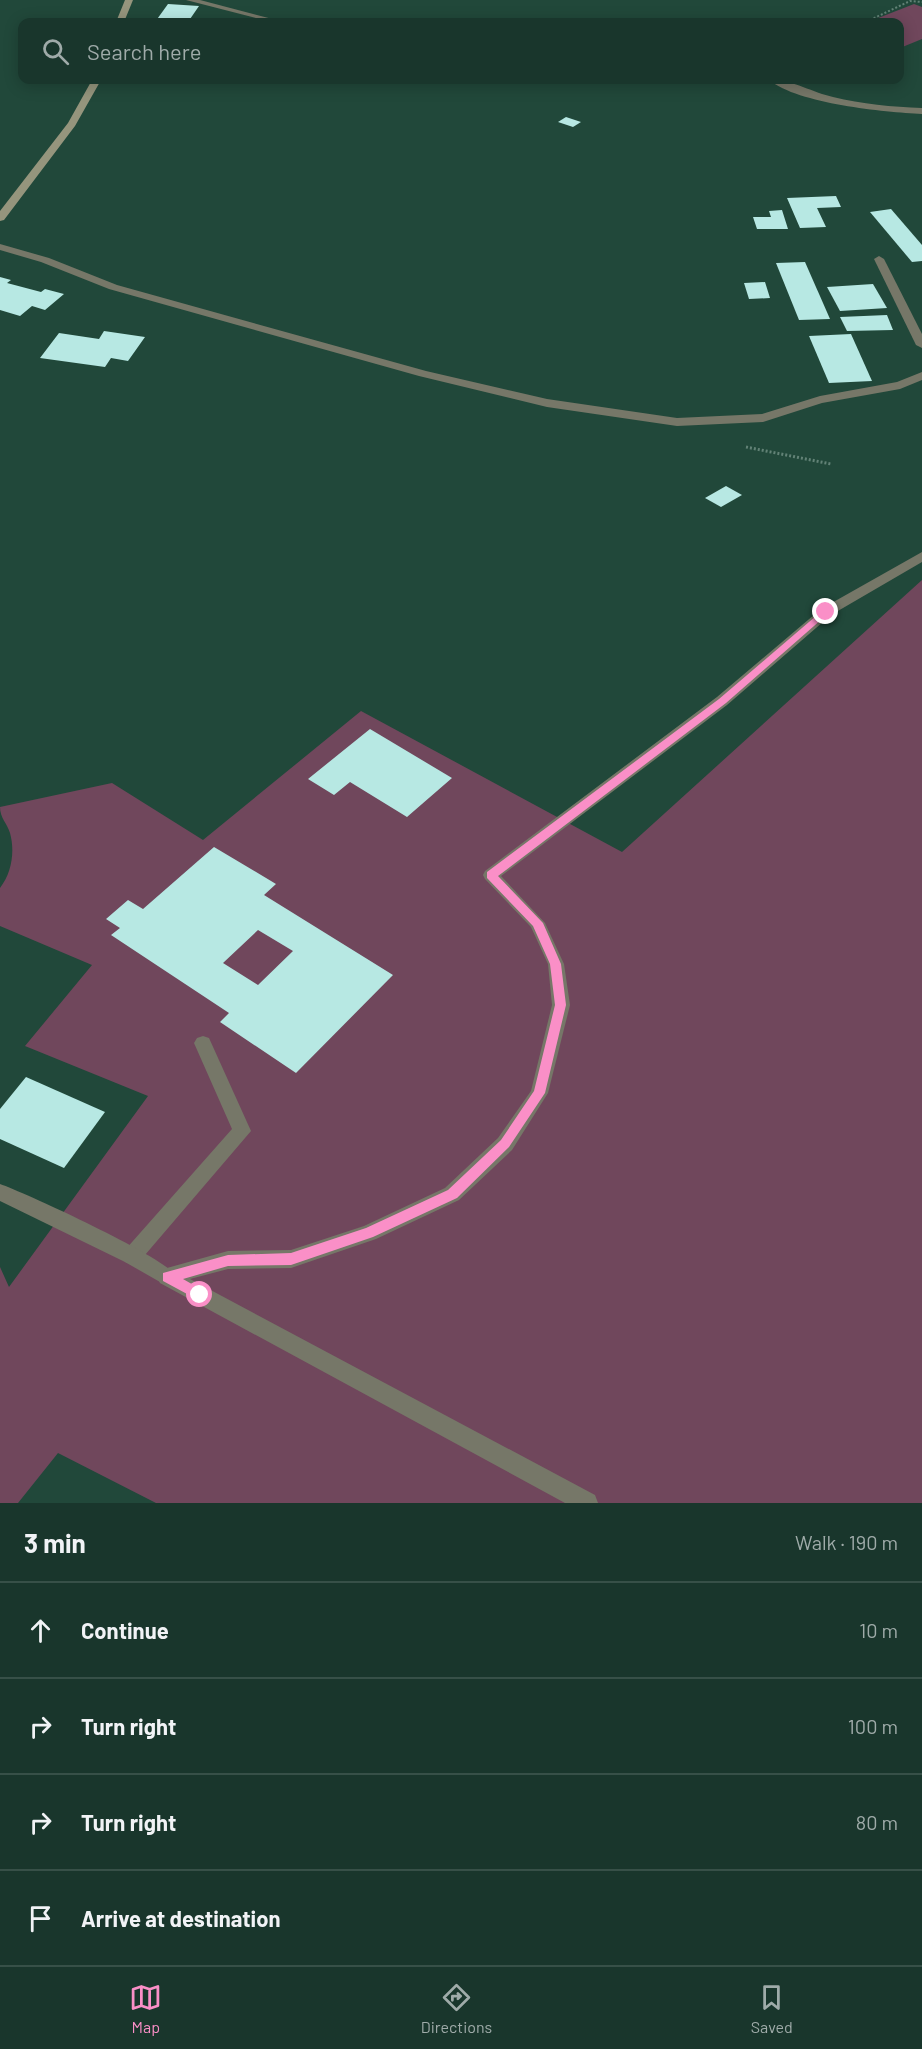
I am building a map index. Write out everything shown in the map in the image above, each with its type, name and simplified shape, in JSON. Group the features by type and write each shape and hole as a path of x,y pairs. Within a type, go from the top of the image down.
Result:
{"main road":[{"path":"122,18 129,0"},
{"path":"0,218 72,123 94,84"}],"street":[{"path":"129,0 137,0"},
{"path":"190,0 264,18"},
{"path":"784,84 844,104 883,110 922,111"},
{"path":"0,247 45,260 113,287 423,374 547,403 677,422 763,418 820,400 900,385 922,376"},
{"path":"879,259 922,345"},
{"path":"167,1277 228,1260 291,1259 369,1233 453,1194 505,1144 539,1093 561,1005 556,964 537,923 491,875 722,701 826,612 922,556"},
{"path":"132,1256 188,1196 242,1131 203,1042"},
{"path":"0,1192 132,1256 587,1503"}],"path":[{"path":"874,18 909,1 922,2"}],"shaded area":[{"path":"914,4 922,7 922,39 904,46 904,18 878,18"},
{"path":"922,580 922,1503 156,1503 58,1453 18,1503 0,1503 0,1267 9,1287 148,1096 25,1046 92,965 0,926 0,888 10,869 12,847 10,833 0,807 112,783 203,840 361,711 622,852"}],"building":[{"path":"168,4 199,6 191,18 158,18"},
{"path":"566,117 581,122 573,127 558,122"},
{"path":"836,196 841,207 817,208 826,227 800,228 787,198"},
{"path":"891,209 922,245 922,261 912,262 870,212"},
{"path":"782,210 788,229 757,229 753,217 771,217 769,211"},
{"path":"805,262 830,319 799,320 776,263"},
{"path":"0,277 11,280 7,283 41,292 45,289 64,294 45,310 32,306 20,316 0,310"},
{"path":"765,282 770,298 749,299 744,283"},
{"path":"873,284 887,308 840,311 827,287"},
{"path":"887,315 893,330 847,331 840,317"},
{"path":"104,331 145,337 128,361 111,358 105,367 40,358 59,333 99,339"},
{"path":"851,334 872,381 829,383 809,336"},
{"path":"726,486 742,495 721,507 705,498"},
{"path":"370,729 452,778 407,817 350,782 334,795 308,779"},
{"path":"214,847 276,884 264,895 393,975 296,1073 220,1022 229,1013 111,935 120,928 106,919 128,900 143,909","holes":["258,930 293,951 258,985 223,963"]},
{"path":"26,1077 105,1112 64,1168 0,1139 0,1109"}],"route":[{"path":"200,1295 167,1277 228,1260 291,1259 369,1233 453,1194 505,1144 539,1093 561,1005 556,964 537,923 491,875 722,701 826,612"}]}
